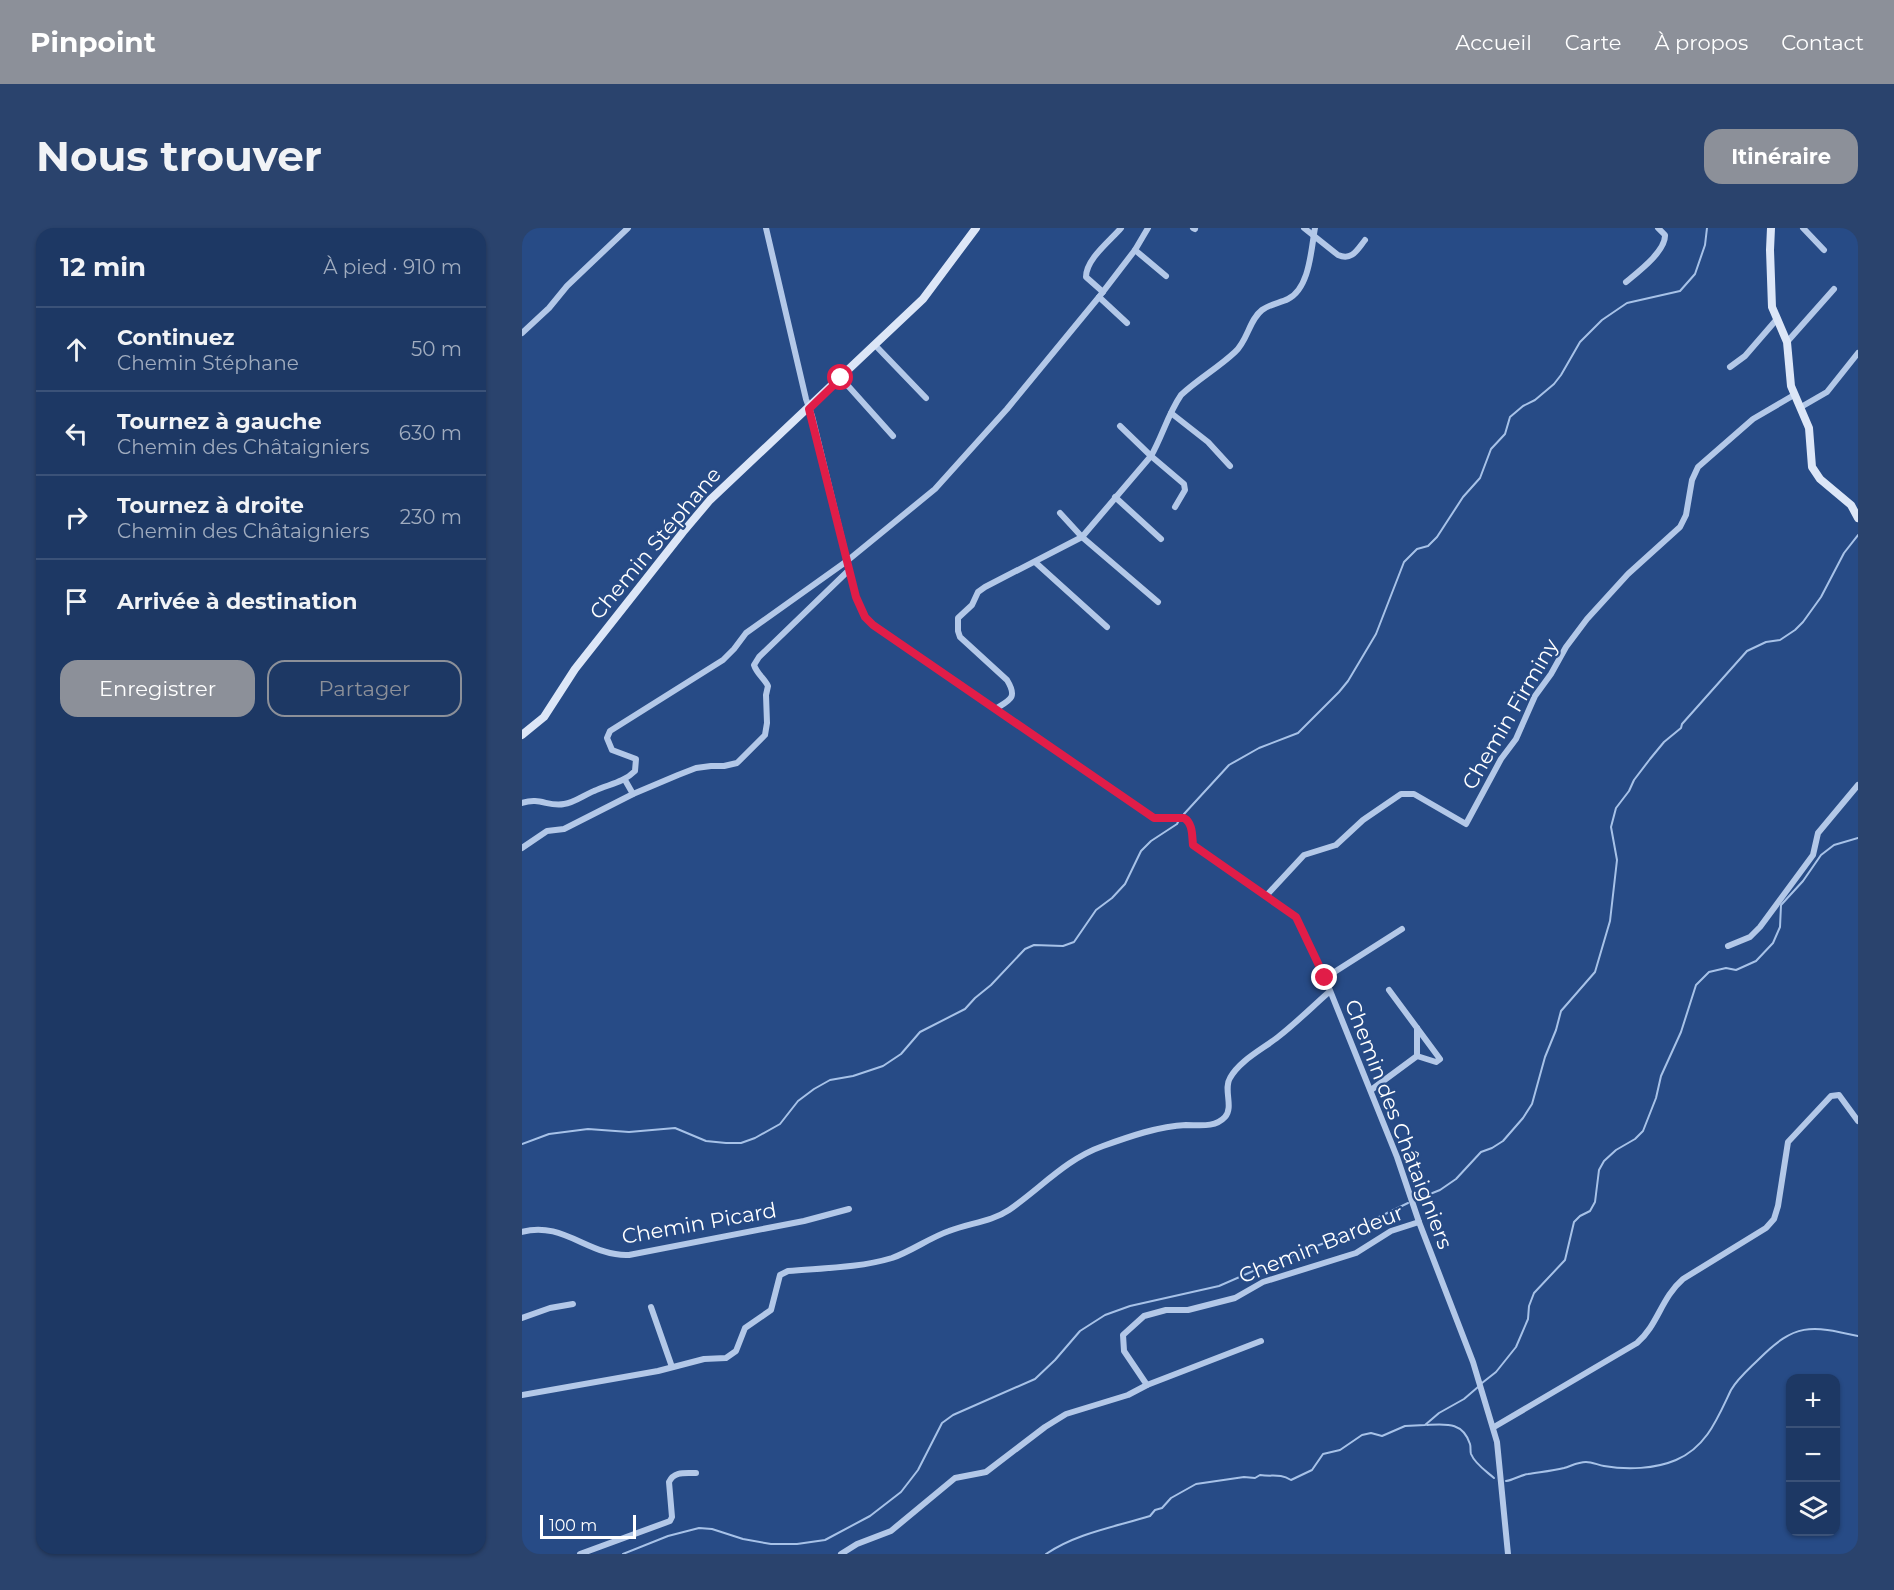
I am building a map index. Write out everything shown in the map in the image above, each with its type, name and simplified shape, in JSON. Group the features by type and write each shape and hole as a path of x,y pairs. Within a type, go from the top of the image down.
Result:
{"main road":[{"name":"Chemin Stéphane","path":"522,735 544,717 575,669 710,500 923,299 976,228"},
{"path":"1771,228 1772,307 1787,342 1791,386 1809,428 1811,462 1815,473 1851,505 1858,518"}],"street":[{"path":"522,333 628,228"},
{"name":"Chemin des Châtaigniers","path":"766,228 778,288 849,570 860,608 865,617 873,625 995,710 1154,818 1188,820 1193,845 1296,917 1325,978 1371,1090 1461,1328 1494,1427 1508,1554"},
{"path":"1121,228 1085,273 1086,277 1127,323"},
{"path":"522,803 541,801 565,804 625,780 635,771 636,759 612,750 607,738 610,731 723,660 746,633 847,561 935,489 1007,409 1101,294 1135,250 1148,228"},
{"path":"1304,228 1314,232 1338,255 1346,258 1352,255 1365,240"},
{"path":"1626,282 1654,257 1665,240 1665,235 1658,228"},
{"path":"1803,228 1824,250"},
{"path":"995,710 1010,700 1013,694 1011,687 1007,680 960,637 958,618 972,605 978,592 985,587 1082,537 1151,456 1181,395 1241,346 1262,310 1288,299 1300,288 1314,232"},
{"path":"1135,250 1166,276"},
{"path":"1787,342 1834,289"},
{"path":"1730,367 1745,356 1777,319"},
{"path":"875,345 926,398"},
{"path":"1801,407 1827,392 1858,353"},
{"path":"841,378 893,436"},
{"name":"Chemin Firminy","path":"1266,896 1304,855 1336,845 1363,820 1401,794 1414,794 1466,824 1501,759 1516,739 1535,696 1566,647 1587,619 1628,574 1680,527 1686,515 1692,480 1698,467 1754,419 1794,395"},
{"path":"1171,413 1208,442 1230,466"},
{"path":"1120,426 1184,484 1185,490 1175,507"},
{"path":"1115,497 1161,539"},
{"path":"1060,513 1082,537 1158,602"},
{"path":"1035,562 1107,627"},
{"path":"522,848 547,831 564,829 633,794 696,768 737,763 765,735 768,686 764,678 756,672 754,665 774,641 849,570"},
{"path":"625,780 633,794"},
{"path":"1728,946 1750,937 1760,927 1813,855 1818,833 1858,785"},
{"path":"1325,978 1402,929"},
{"path":"1389,990 1440,1059 1436,1062 1417,1056"},
{"path":"522,1395 704,1359 726,1358 739,1345 745,1328 771,1310 780,1275 788,1271 860,1264 890,1258 915,1249 946,1232 995,1218 1010,1209 1072,1160 1101,1146 1168,1127 1207,1126 1218,1121 1226,1116 1229,1109 1226,1090 1228,1079 1237,1068 1279,1036 1329,992"},
{"path":"1417,1028 1417,1056"},
{"path":"1371,1090 1417,1056"},
{"path":"1494,1427 1637,1344 1647,1335 1671,1290 1683,1279 1766,1228 1774,1219 1778,1206 1788,1142 1831,1096 1839,1095 1858,1121"},
{"name":"Chemin Picard","path":"522,1232 547,1229 605,1252 629,1255 804,1221 849,1209"},
{"name":"Chemin Bardeur","path":"1147,1385 1124,1351 1123,1335 1144,1316 1166,1310 1188,1310 1235,1298 1263,1282 1356,1253 1391,1231 1419,1222"},
{"path":"522,1317 550,1308 573,1304"},
{"path":"651,1307 672,1367"},
{"path":"841,1554 857,1544 891,1531 955,1478 986,1472 1045,1426 1066,1414 1128,1395 1147,1385 1261,1341"},
{"path":"580,1554 670,1521 672,1517 670,1478 675,1474 696,1473"}],"waterway":[{"path":"1184,814 1229,765 1259,748 1298,733 1339,692 1376,634 1404,562 1417,549 1428,546 1437,537 1463,497 1480,478 1491,449 1505,434 1510,417 1554,384 1580,342 1602,320 1627,303 1680,291 1695,274 1705,245 1707,228"},
{"path":"1415,1200 1440,1190 1456,1179 1481,1152 1503,1141 1532,1104 1561,1011 1595,972 1610,921 1617,860 1611,827 1616,808 1634,780 1664,742 1681,728 1682,724 1747,651 1766,642 1780,640 1803,622 1821,597 1844,553 1858,535"},
{"path":"522,1144 549,1134 588,1129 629,1132 675,1128 706,1141 726,1143 741,1143 755,1138 780,1124 798,1101 814,1089 830,1080 853,1076 883,1066 901,1054 920,1032 965,1009 1025,949 1034,945 1063,946 1074,942 1096,910 1125,884 1141,851 1151,841 1177,824 1179,820"},
{"path":"1482,1383 1496,1372 1516,1347 1528,1319 1529,1306 1534,1293 1565,1260 1574,1222 1590,1211 1595,1202 1599,1170 1604,1161 1643,1131 1656,1098 1661,1076 1681,1032 1696,985 1709,972 1726,968 1736,970 1756,961 1773,943 1780,927 1781,905 1803,881 1821,855 1834,845 1858,838"},
{"path":"623,1554 668,1536 699,1528 712,1529 743,1539 771,1544 797,1544 825,1540 870,1516 901,1492 918,1470 942,1423 953,1415 1035,1379 1080,1331 1105,1315 1130,1306 1219,1286 1327,1242 1408,1203"},
{"path":"1506,1481 1583,1462 1631,1468 1650,1467 1676,1460 1687,1454 1704,1439 1737,1382 1783,1339 1793,1333 1815,1329 1858,1336"},
{"path":"1046,1554 1096,1531 1150,1516 1171,1498 1196,1484 1244,1477 1255,1478 1260,1475 1279,1476 1291,1480 1312,1470 1323,1454 1340,1450 1362,1435 1371,1433 1382,1436 1405,1426 1425,1425 1478,1387"},
{"path":"1427,1425 1448,1425 1459,1428 1467,1437 1473,1458 1494,1478"}],"route":[{"path":"841,378 809,409 856,597 865,617 873,625 1154,818 1188,820 1193,845 1296,917 1325,978"}]}
